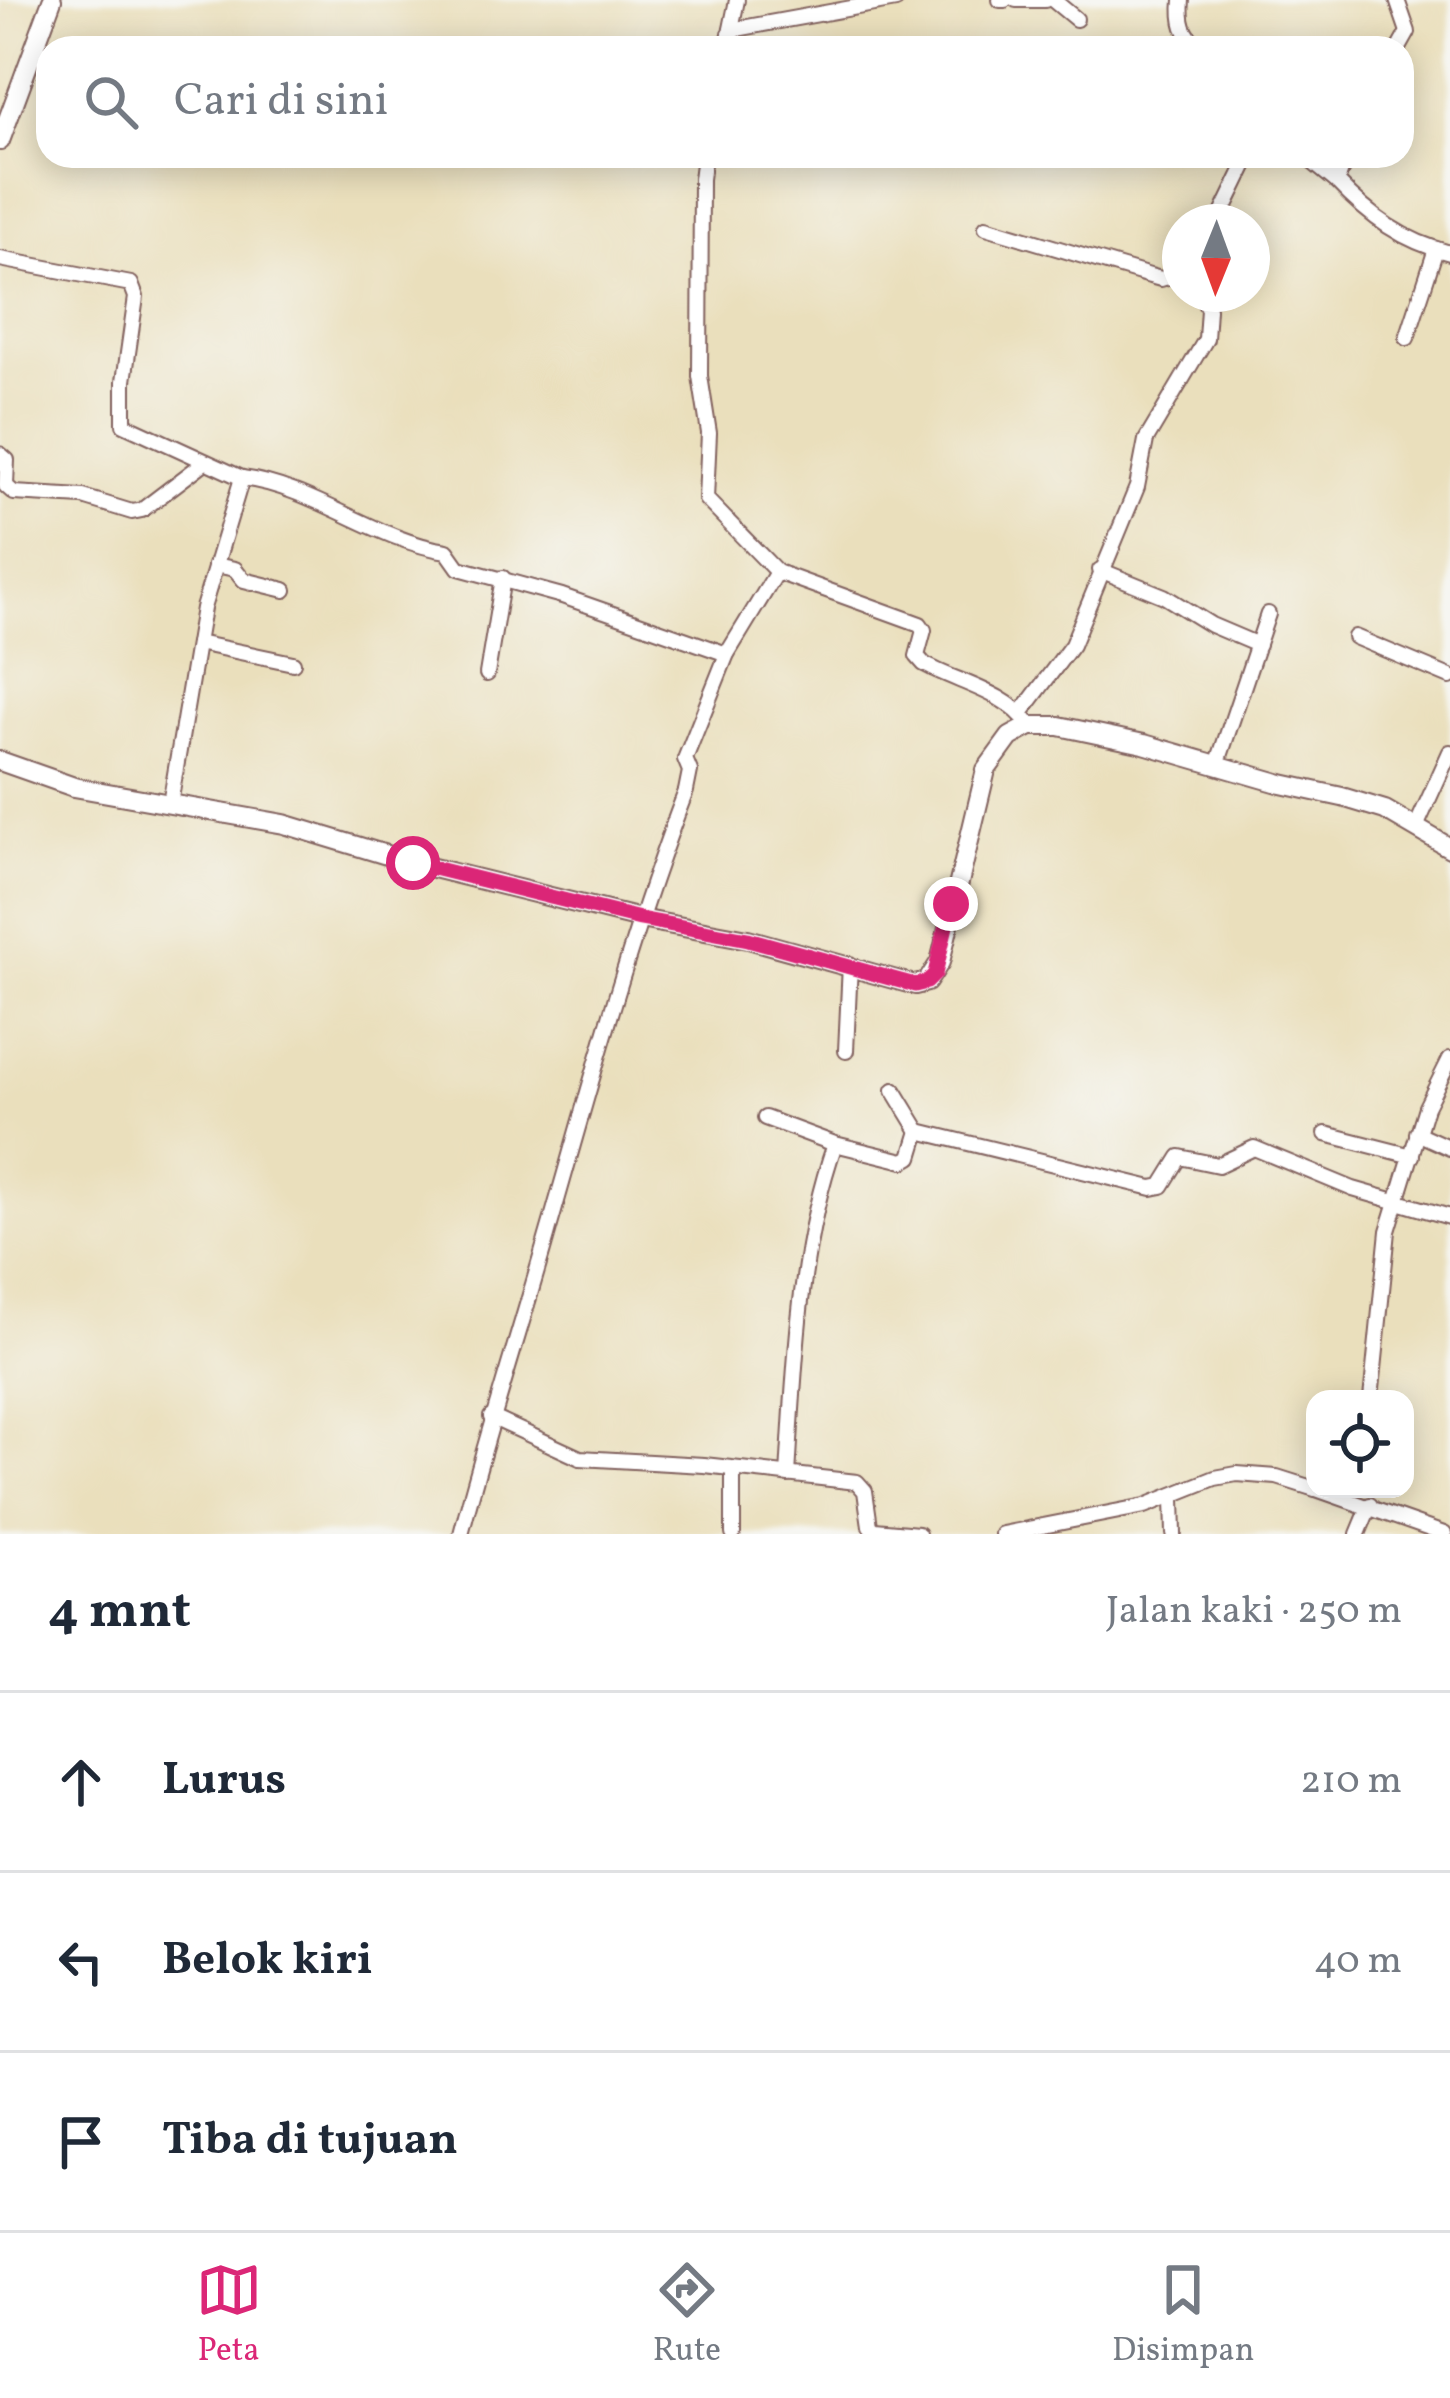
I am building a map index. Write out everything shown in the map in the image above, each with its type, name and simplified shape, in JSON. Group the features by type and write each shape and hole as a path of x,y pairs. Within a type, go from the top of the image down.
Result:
{"street":[{"path":"39,36 52,0"},
{"path":"730,36 737,0"},
{"path":"731,29 896,0"},
{"path":"1016,0 1049,0 1076,19"},
{"path":"1182,0 1187,36"},
{"path":"1397,0 1406,36"},
{"path":"0,141 36,43"},
{"path":"702,168 700,376 709,433 706,499 777,572 920,625 924,630 917,656 924,664 1026,720 1144,743 1384,810 1450,848"},
{"path":"1226,204 1244,168"},
{"path":"1320,168 1383,225 1443,251 1407,338"},
{"path":"1337,182 1342,168"},
{"path":"986,227 1162,279"},
{"path":"0,259 130,284 136,297 124,381 124,424 242,478 417,545 447,551 459,568 503,578 727,654"},
{"path":"0,761 74,788 284,824 413,863 850,964 903,984 927,982 935,974 986,770 1026,720 1072,645 1137,488 1146,440 1205,339 1208,312"},
{"path":"0,454 7,460 5,486 14,493 83,497 132,512 142,510 205,462"},
{"path":"170,804 197,643 242,478"},
{"path":"215,565 235,569 244,580 285,590"},
{"path":"1100,570 1164,596 1222,632 1258,645"},
{"path":"461,1534 491,1417 640,919 690,777 685,759 727,654 777,572"},
{"path":"487,674 503,578"},
{"path":"1217,765 1268,614"},
{"path":"1354,638 1450,677"},
{"path":"197,643 293,663"},
{"path":"1416,826 1450,752"},
{"path":"846,1051 850,964"},
{"path":"1372,1390 1382,1267 1396,1201 1417,1133 1450,1059"},
{"path":"894,1090 920,1131 1152,1188 1162,1186 1180,1157 1218,1165 1254,1148 1353,1189 1450,1217"},
{"path":"765,1118 835,1144 908,1160 920,1131"},
{"path":"1417,1133 1450,1148"},
{"path":"1326,1134 1412,1156"},
{"path":"788,1475 796,1354 813,1221 835,1144"},
{"path":"491,1417 580,1458 857,1482 865,1491 870,1526 918,1534"},
{"path":"733,1469 733,1534"},
{"path":"1002,1534 1173,1498 1215,1478 1237,1474 1277,1477 1306,1486"},
{"path":"1173,1498 1174,1534"},
{"path":"1355,1498 1444,1534"},
{"path":"1358,1534 1370,1505"}],"route":[{"path":"413,863 640,919 748,939 915,985 935,974 951,904"}]}
